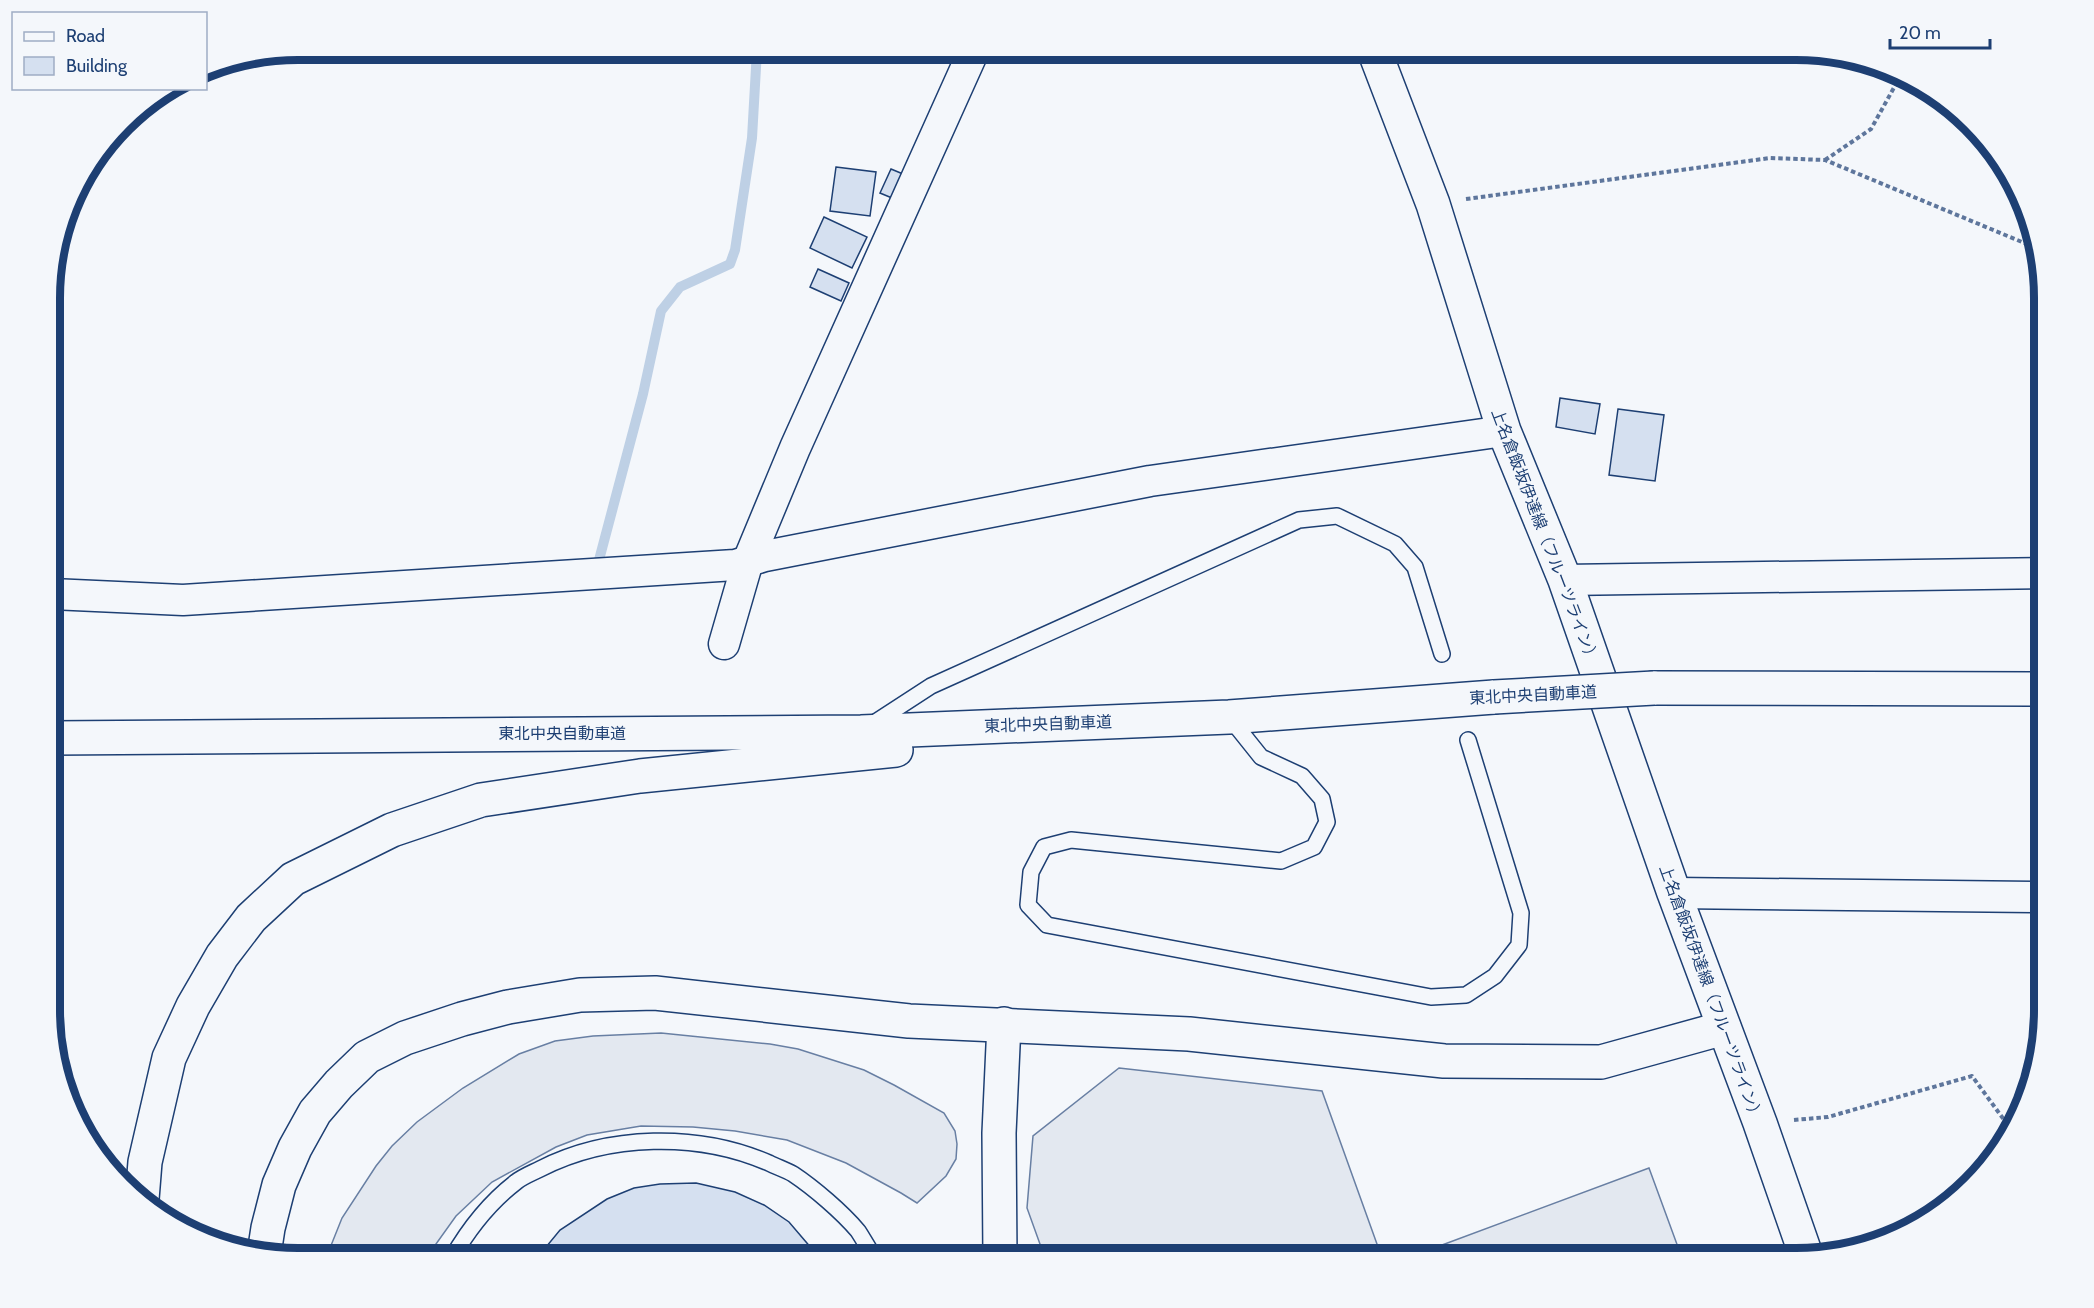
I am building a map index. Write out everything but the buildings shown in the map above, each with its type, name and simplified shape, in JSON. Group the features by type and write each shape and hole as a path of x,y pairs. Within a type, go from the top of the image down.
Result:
{"main road":[{"name":"上名倉飯坂伊達線（フルーツライン）","path":"1378,60 1433,204 1504,431 1565,580 1674,893 1760,1123 1803,1248"},
{"name":"東北中央自動車道","path":"60,738 861,732 1229,717 1494,697 1654,688 2034,689"},
{"path":"60,715 483,733"},
{"path":"143,1190 145,1162 169,1058 193,1006 222,956 251,918 293,879 392,830 481,800 640,776 1229,717"},
{"path":"265,1246 279,1185 295,1148 310,1121 333,1091 367,1057 405,1038 462,1019 508,1007 580,995 655,993 909,1021 1189,1034 1444,1061 1601,1062 1724,1028"},
{"path":"1000,1248 999,1133 1004,1024"}],"street":[{"path":"724,644 748,561 795,448 970,60"},
{"path":"60,594 183,600 735,565 765,555 1150,481 1504,431"},
{"path":"1565,580 2034,573"},
{"path":"1674,893 2034,897"}],"lane":[{"path":"861,732 931,686 1299,520 1337,516 1395,544 1415,567 1442,654"},
{"path":"1229,717 1260,757 1302,776 1322,799 1327,822 1314,847 1281,861 1071,840 1044,847 1031,872 1028,905 1047,926 1431,997 1466,995 1495,976 1519,945 1521,913 1468,740"},
{"path":"459,1248 485,1211 517,1181 549,1164 594,1149 632,1143 678,1142 720,1147 757,1158 792,1174 831,1205 858,1231 869,1248"}],"path":[{"path":"1825,160 1871,129 1897,83"},
{"path":"1433,204 1770,158 1825,160 2028,244"},
{"path":"1760,1123 1828,1118 1972,1076 2006,1122"}],"shaded area":[{"path":"661,1033 770,1044 798,1049 864,1070 944,1113 955,1131 956,1159 946,1176 917,1203 846,1163 787,1140 735,1131 641,1126 587,1135 556,1147 492,1182 456,1216 433,1248 330,1248 342,1218 376,1166 392,1146 417,1122 463,1088 519,1054 555,1041 593,1036"},
{"path":"1119,1068 1322,1091 1378,1248 1041,1248 1027,1208 1033,1136"},
{"path":"1649,1168 1678,1248 1434,1248"}],"waterway":[{"path":"599,560 643,394 661,311 680,287 730,264 735,250 752,138 756,60"}]}
